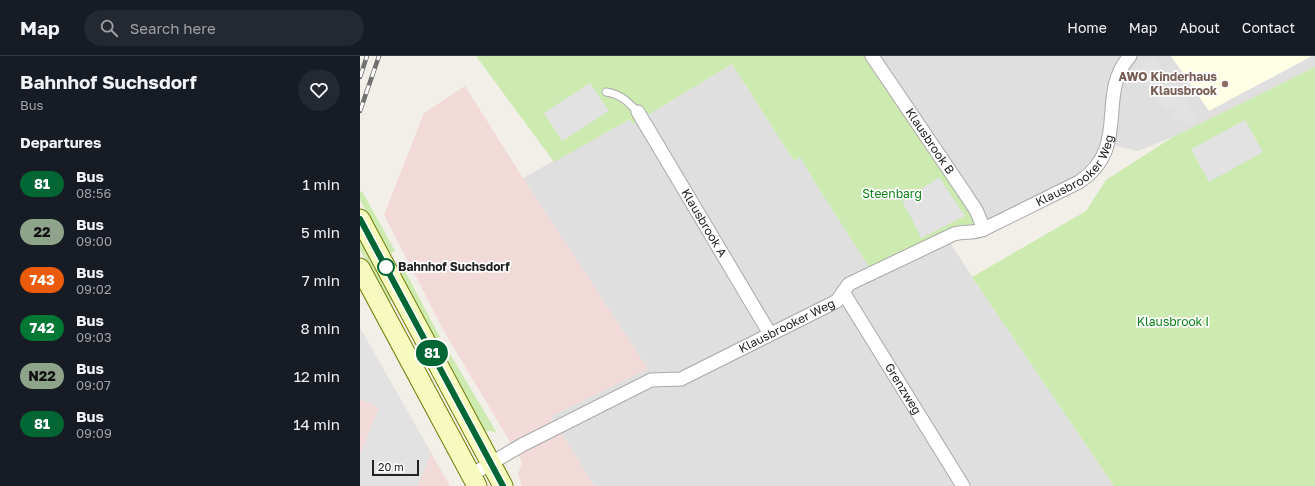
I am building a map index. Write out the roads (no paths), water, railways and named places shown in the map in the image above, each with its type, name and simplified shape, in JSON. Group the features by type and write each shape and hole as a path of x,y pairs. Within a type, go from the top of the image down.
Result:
{"main road":[{"path":"360,219 503,486"},
{"path":"360,268 474,480"}],"street":[{"name":"Klausbrook B","path":"872,56 976,210 984,230"},
{"name":"Klausbrooker Weg","path":"474,480 491,464 522,445 651,380 681,379 837,301 849,284 954,234 984,230 1079,182 1096,168 1106,152 1111,131 1114,93 1117,78 1130,56"},
{"name":"Klausbrook A","path":"638,112 770,334"},
{"name":"Grenzweg","path":"843,292 963,486"}],"lane":[{"path":"606,92 616,94 627,101 638,112"}],"railway":[{"path":"360,77 367,56"},
{"path":"360,111 379,56"}],"place":[{"name":"AWO Kinderhaus Klausbrook","path":"1225,84"},
{"name":"Bahnhof Suchsdorf","path":"386,267"}],"park label":[{"name":"Steenbarg","path":"892,194"},
{"name":"Klausbrook I","path":"1173,322"}]}
